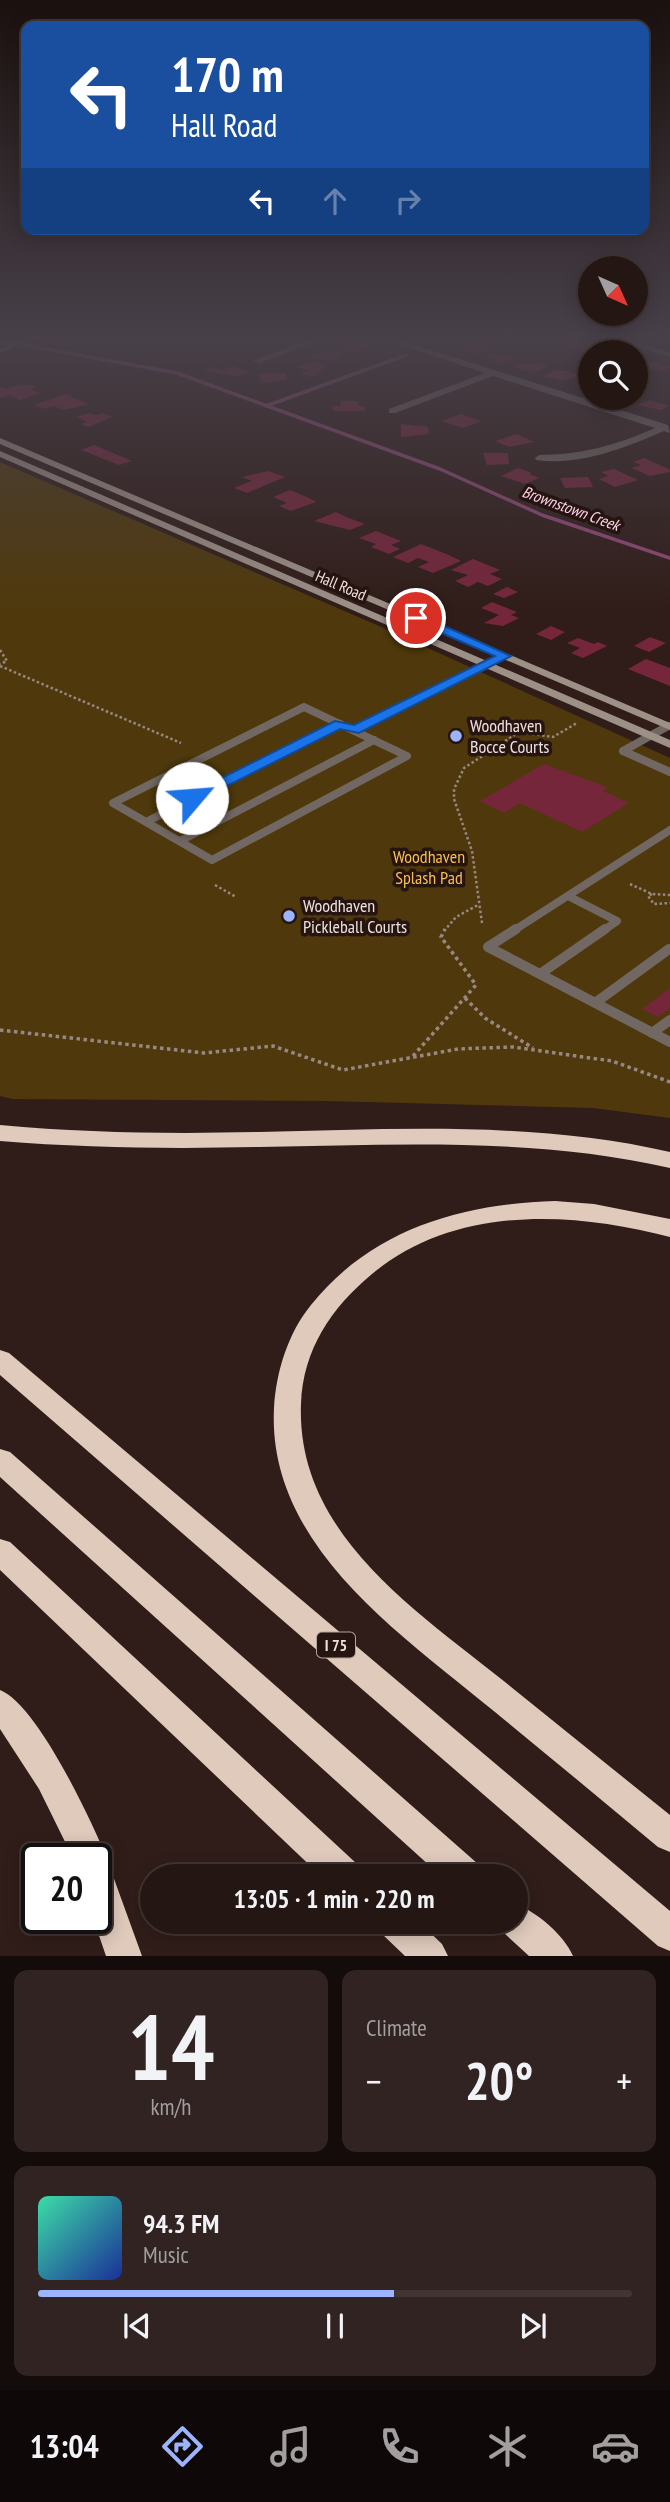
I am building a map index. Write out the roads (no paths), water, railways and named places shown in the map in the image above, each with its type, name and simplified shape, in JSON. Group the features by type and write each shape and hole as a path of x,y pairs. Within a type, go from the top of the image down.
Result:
{"highway":[{"path":"0,1133 144,1141 488,1137 586,1144 670,1160"},
{"path":"670,1228 609,1213 544,1208 494,1213 430,1230 393,1246 362,1268 334,1293 301,1342 286,1399 286,1436 302,1496 327,1538 364,1578 431,1640 670,1836"},
{"name":"I 75","path":"0,1360 670,1934"},
{"path":"0,1460 453,1864"},
{"path":"0,1550 332,1864"},
{"path":"0,1703 21,1731 59,1795 83,1843"},
{"path":"112,1921 124,1956"},
{"path":"528,1932 555,1956"},
{"path":"407,1934 430,1956"}],"street":[{"path":"539,458 606,452 667,427"},
{"name":"Hall Road","path":"0,441 669,726"},
{"name":"Hall Road","path":"0,454 670,744"},
{"path":"254,565 272,557"},
{"path":"487,665 505,656"}],"lane":[{"path":"354,730 487,665"},
{"path":"304,707 340,724 407,756 212,860 113,803 304,707"},
{"path":"145,821 340,724"},
{"path":"669,726 623,751 670,772"},
{"path":"180,841 374,740"},
{"path":"670,830 488,947 670,1042"},
{"path":"540,974 617,921 568,896"},
{"path":"595,1003 669,949"},
{"path":"652,1033 670,1020"}],"waterway":[{"name":"Brownstown Creek","path":"326,427 440,469 542,515 670,558"}],"place":[{"name":"Woodhaven Bocce Courts","path":"456,736"},
{"name":"Woodhaven Pickleball Courts","path":"289,916"}],"park label":[{"name":"Woodhaven Splash Pad","path":"429,867"}]}
